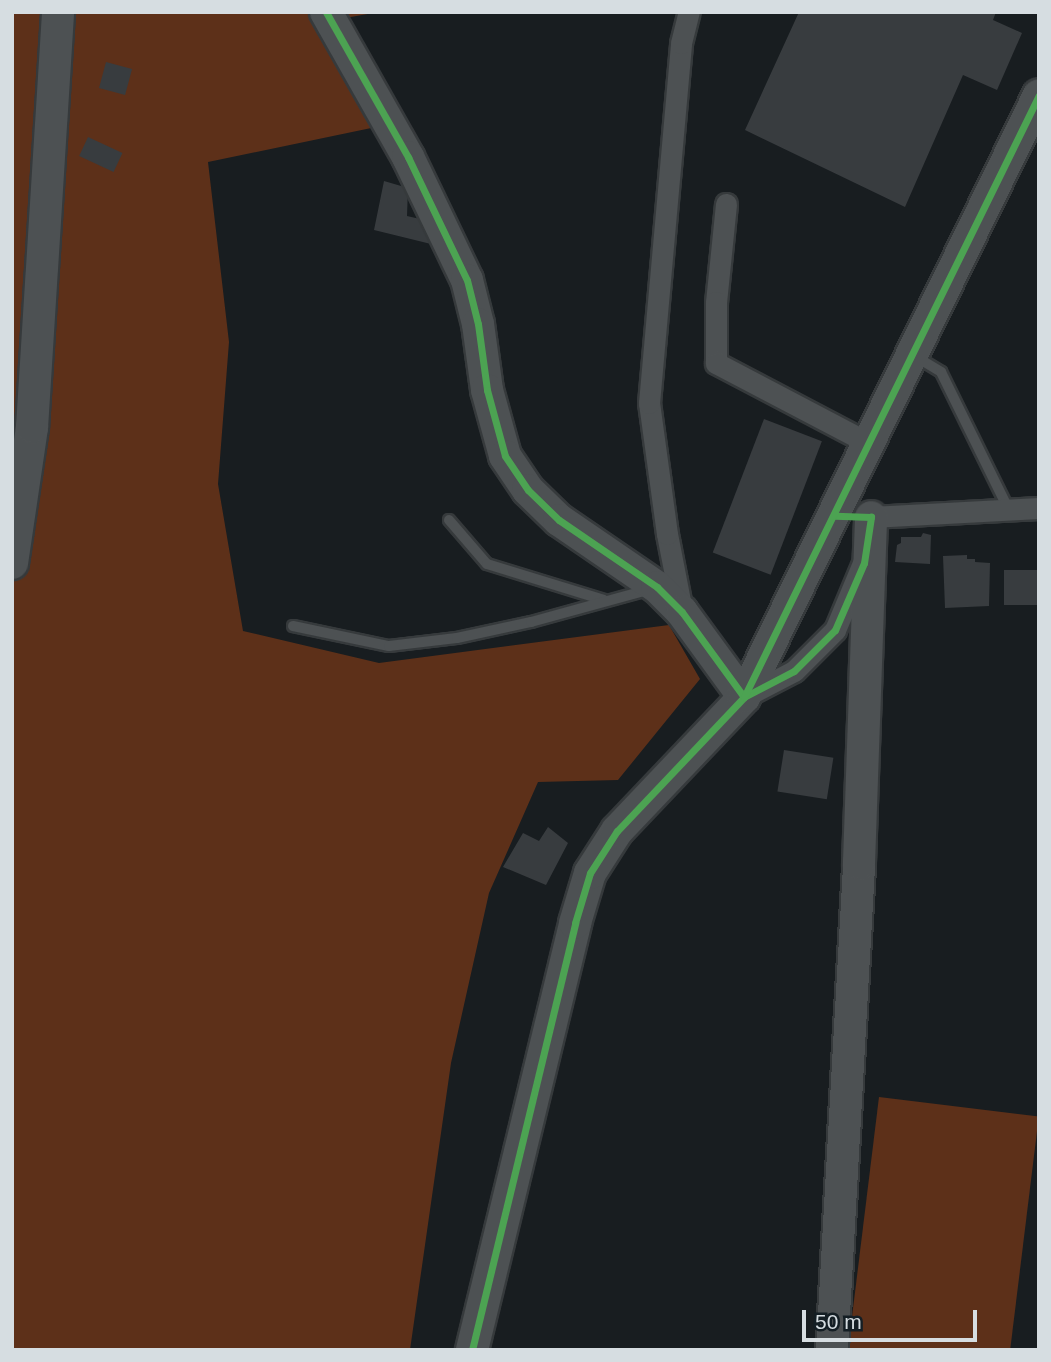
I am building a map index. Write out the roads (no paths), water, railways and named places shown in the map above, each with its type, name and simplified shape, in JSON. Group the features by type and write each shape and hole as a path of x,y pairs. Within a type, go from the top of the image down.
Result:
{"street":[{"path":"12,563 32,427 58,12"},
{"path":"326,12 408,157 467,281 478,324 487,390 505,456 528,490 559,520 657,587 682,612 744,697"},
{"path":"682,612 667,534 649,403 680,56 689,12"},
{"path":"472,1350 575,923 590,873 617,831 744,697 1039,95"},
{"path":"726,204 716,302 716,363 870,444"},
{"path":"835,516 871,517 1039,508"},
{"path":"744,697 794,671 835,631 863,563 871,517"},
{"path":"832,1350 859,863 871,517"}],"lane":[{"path":"913,355 941,372 1009,510"},
{"path":"449,520 486,564 604,600"},
{"path":"293,626 389,646 457,638 506,628 657,587"}]}
